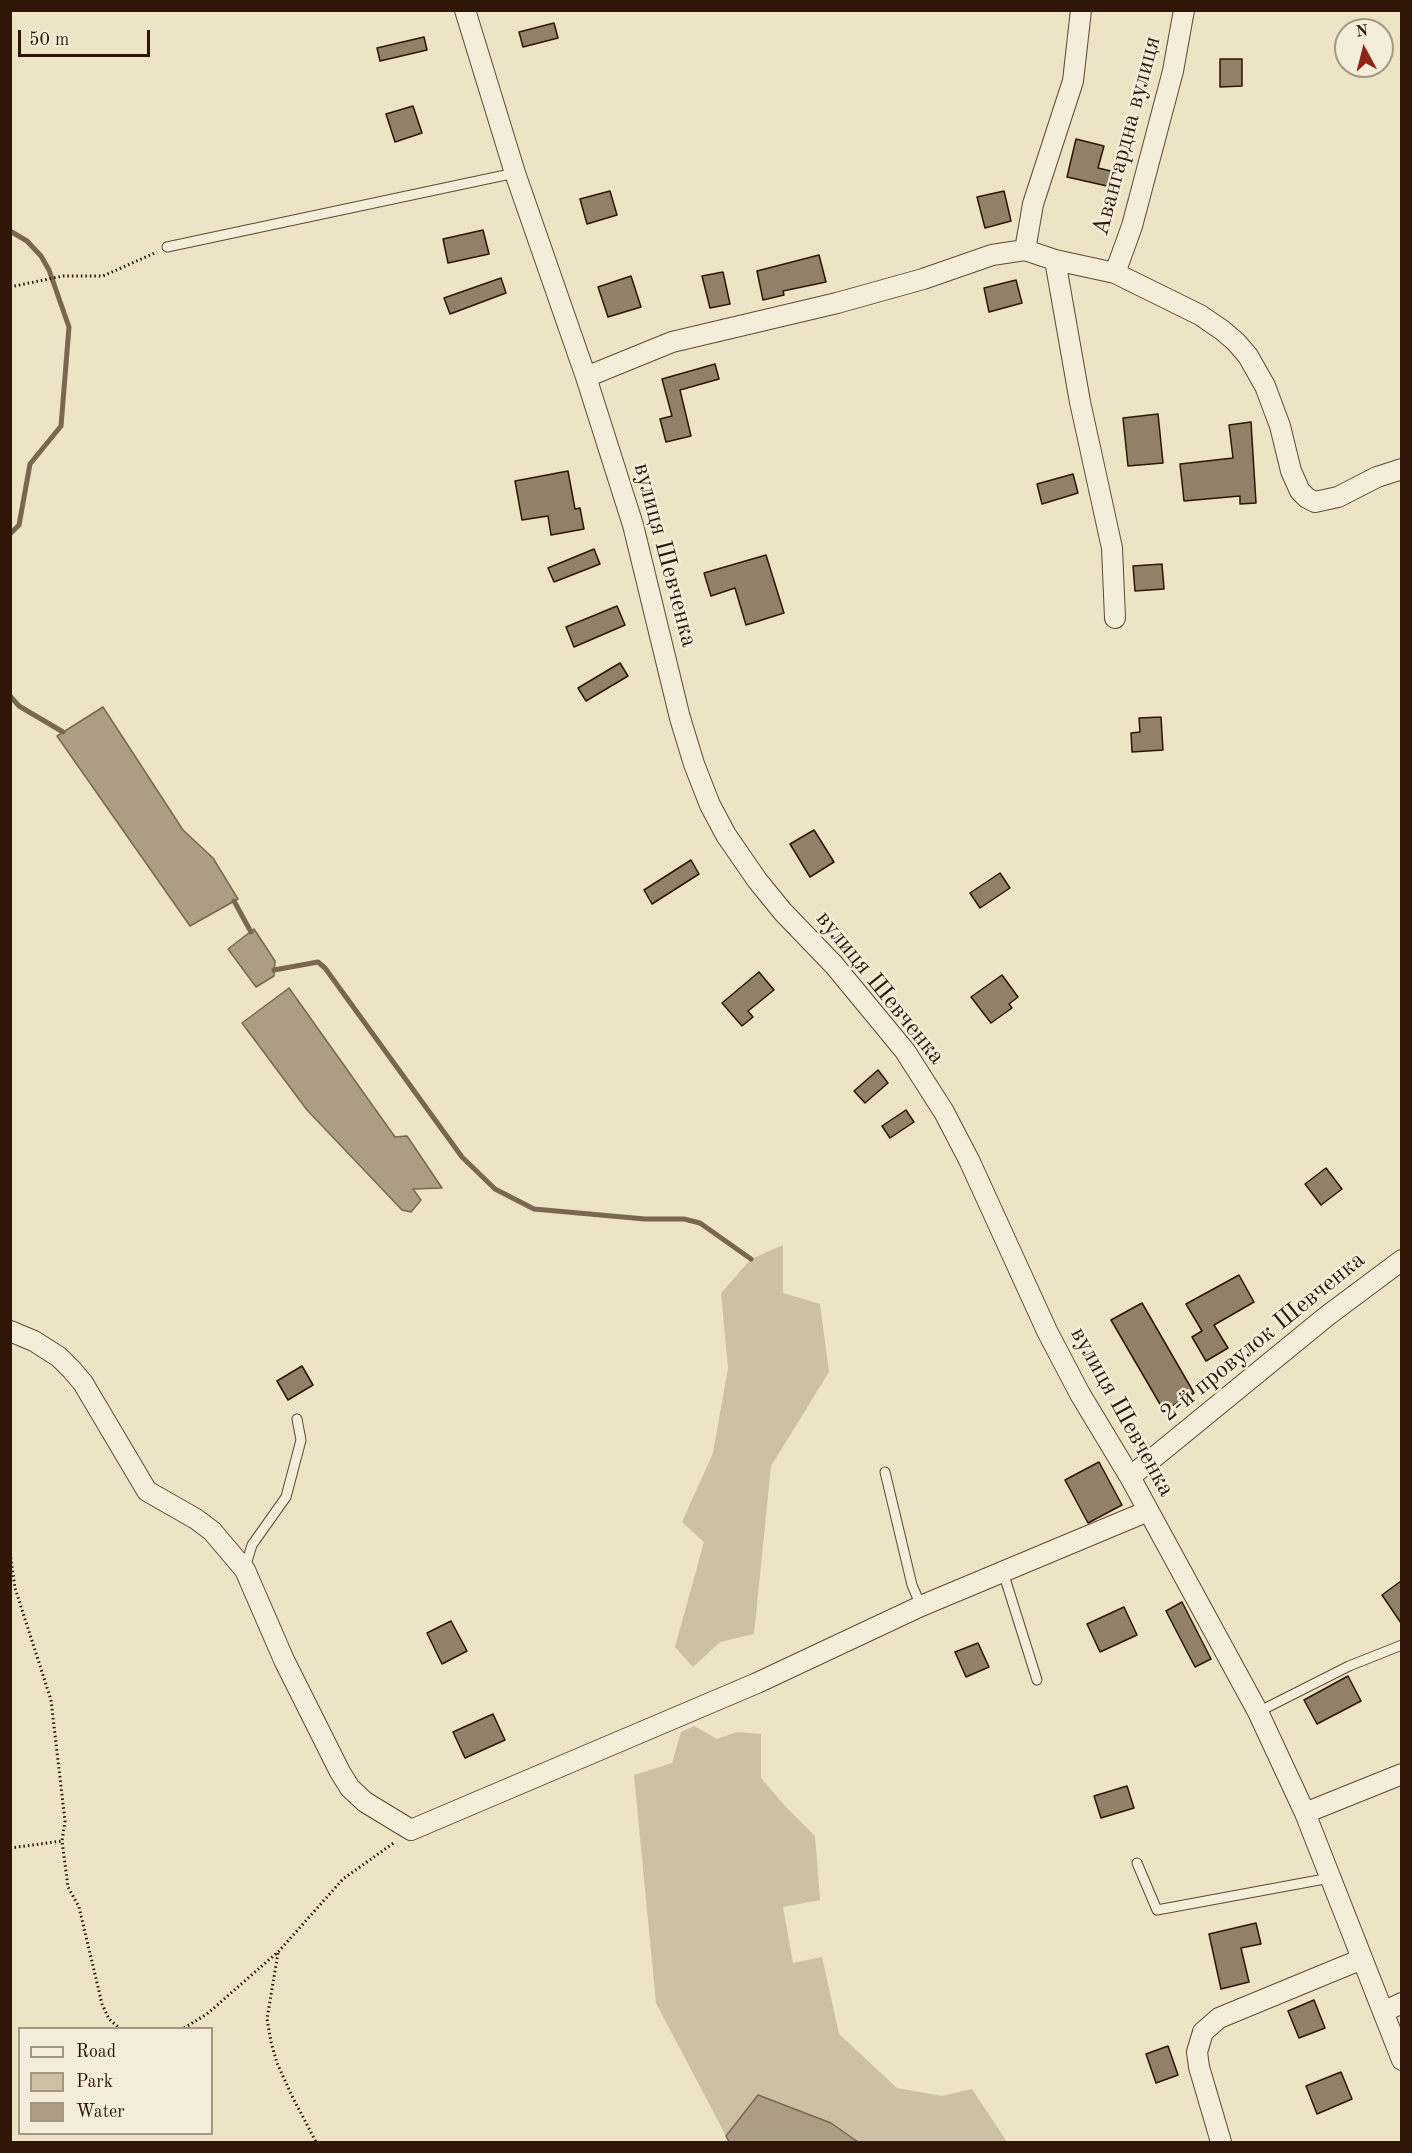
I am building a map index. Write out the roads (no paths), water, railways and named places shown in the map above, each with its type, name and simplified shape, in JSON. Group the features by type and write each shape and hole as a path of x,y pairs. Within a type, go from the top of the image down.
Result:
{"street":[{"name":"вулиця Шевченка","path":"465,10 515,173 586,377 636,535 680,718 710,805 726,835 783,912 834,965 905,1051 924,1079 969,1160 1047,1331 1080,1394 1130,1477 1258,1712 1305,1813 1401,2060"},
{"path":"1025,250 1033,204 1073,81 1081,10"},
{"name":"Авангардна вулиця","path":"1115,273 1132,226 1170,82 1184,10"},
{"path":"586,377 672,342 837,303 922,279 992,255 1025,250 1055,260 1115,273 1200,315 1236,342 1248,356 1265,387 1280,426 1291,471 1300,491 1307,498 1315,502 1338,497 1377,477 1401,469"},
{"path":"1055,260 1080,402 1112,548 1114,618"},
{"name":"2-й провулок Шевченка","path":"1130,1477 1327,1316 1401,1260"},
{"path":"10,1330 34,1341 58,1357 72,1370 83,1383 147,1491 196,1519 212,1531 245,1570 284,1660 350,1788 365,1802 411,1830 757,1683 921,1606 1148,1511"},
{"path":"1305,1813 1401,1774"},
{"path":"1221,2142 1199,2067 1197,2052 1203,2032 1219,2019 1362,1959"},
{"path":"1383,2012 1401,2003"}],"lane":[{"path":"167,247 515,173"},
{"path":"245,1570 252,1545 286,1497 300,1440 297,1419"},
{"path":"885,1472 912,1585 921,1606"},
{"path":"1003,1572 1037,1680"},
{"path":"1258,1712 1349,1666 1401,1645"},
{"path":"1137,1863 1157,1910 1330,1878"}],"water":[{"path":"103,707 183,830 213,858 238,899 190,926 57,736"},
{"path":"254,929 275,961 274,976 256,987 228,949"},
{"path":"289,988 395,1137 407,1136 442,1188 413,1189 421,1200 411,1212 402,1210 307,1110 242,1023"},
{"path":"758,2095 831,2123 858,2142 729,2142 726,2136"}],"waterway":[{"path":"10,231 27,241 41,256 49,270 69,327 61,426 30,464 19,525 10,534"},
{"path":"10,696 19,706 63,732"},
{"path":"234,901 251,932"},
{"path":"274,970 318,962 325,968 462,1157 495,1189 534,1209 645,1219 684,1219 700,1223 751,1259"}]}
